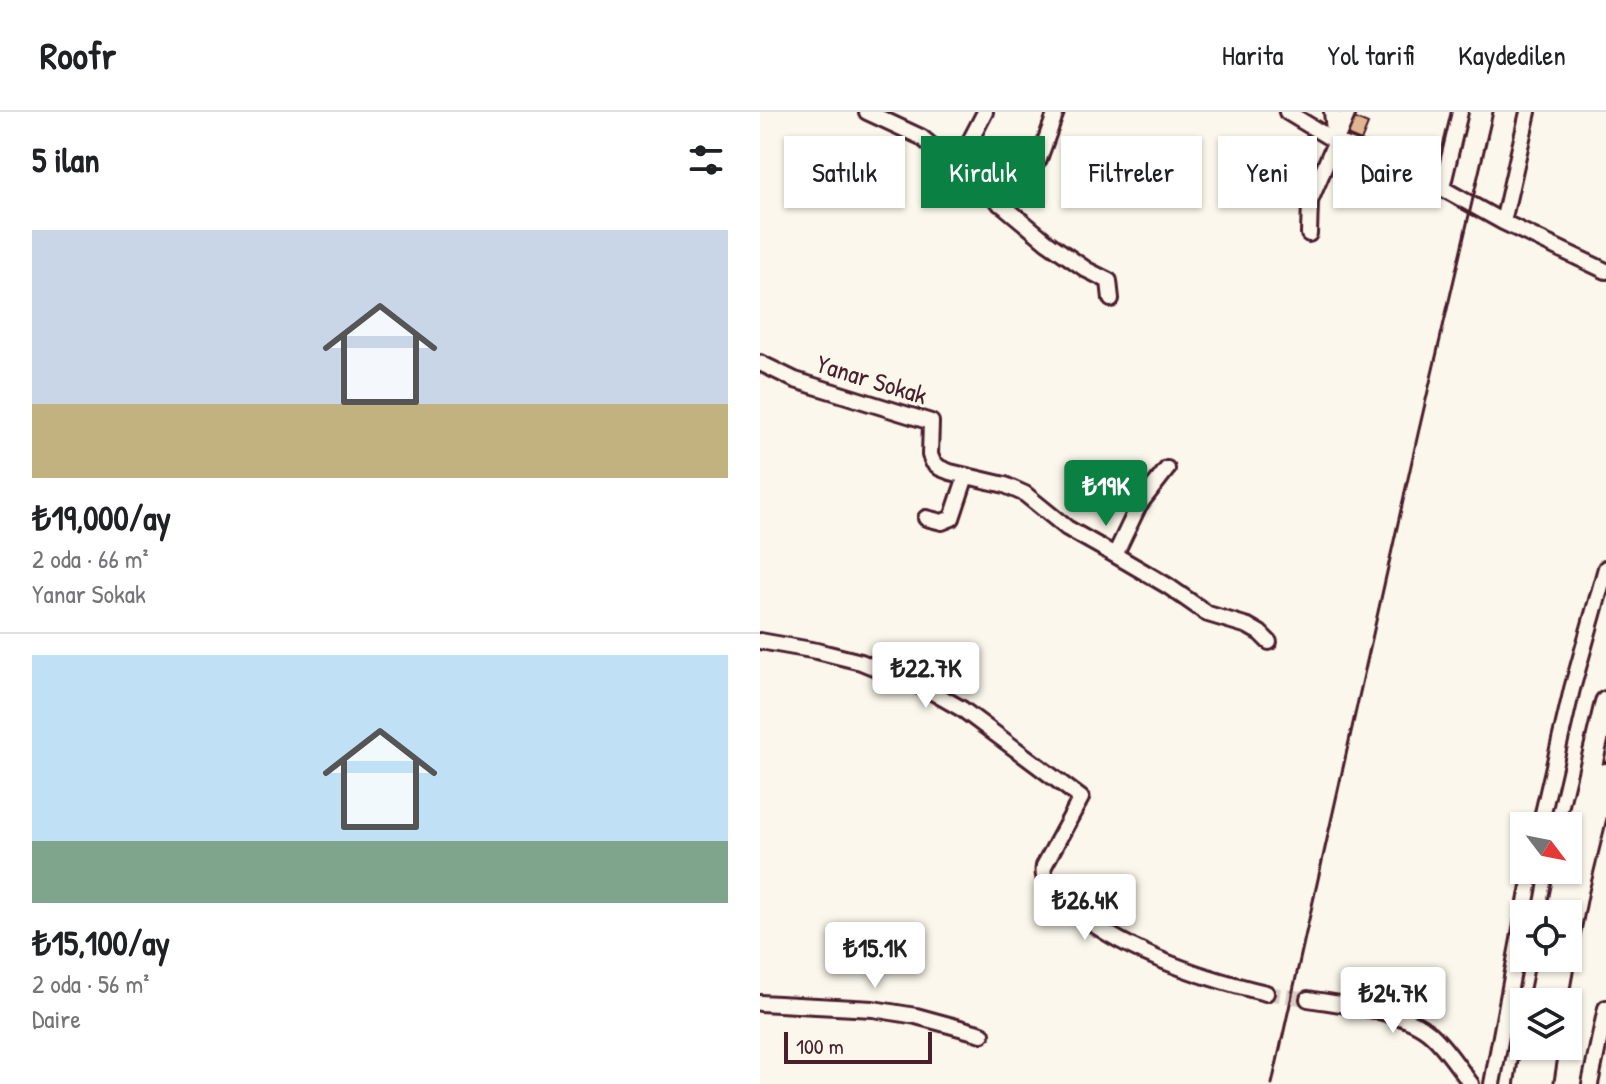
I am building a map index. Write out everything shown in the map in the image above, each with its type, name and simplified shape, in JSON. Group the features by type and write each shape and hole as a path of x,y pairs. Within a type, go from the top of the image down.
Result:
{"highway":[{"path":"1580,812 1606,702"},
{"path":"1575,900 1606,774"},
{"path":"1526,1084 1530,1060"},
{"path":"1542,1084 1546,1060"}],"street":[{"path":"867,112 921,137"},
{"path":"973,136 985,112"},
{"path":"1045,142 1056,112"},
{"path":"1287,112 1333,140"},
{"path":"1332,112 1334,136"},
{"path":"1337,136 1348,112"},
{"path":"1460,112 1442,188 1503,222 1606,271"},
{"path":"1503,222 1528,112"},
{"path":"1309,234 1310,201 1333,146"},
{"path":"1005,208 1067,257 1109,281 1111,299"},
{"name":"Yanar Sokak","path":"760,363 795,380 931,422 932,459 945,470 1005,485 1025,494 1067,528 1168,586 1208,614 1248,626 1269,642"},
{"path":"1115,555 1139,505 1167,469"},
{"path":"926,518 942,522 952,518 966,476"},
{"path":"1543,812 1572,689 1606,568"},
{"path":"760,641 861,662 927,689 962,709 1081,798 1043,870 1045,883 1059,898 1095,926 1124,942 1199,973 1266,993"},
{"path":"1492,1084 1529,884"},
{"path":"1308,999 1381,1012 1417,1024 1440,1044 1471,1084"},
{"path":"760,1003 873,1009 926,1018 982,1034"},
{"path":"1590,1084 1606,1008"}],"building":[{"path":"1349,116 1368,124 1363,136 1342,133"}],"tunnel":[{"path":"1266,993 1308,999"}],"railway":[{"path":"1272,1084 1493,112"}]}
